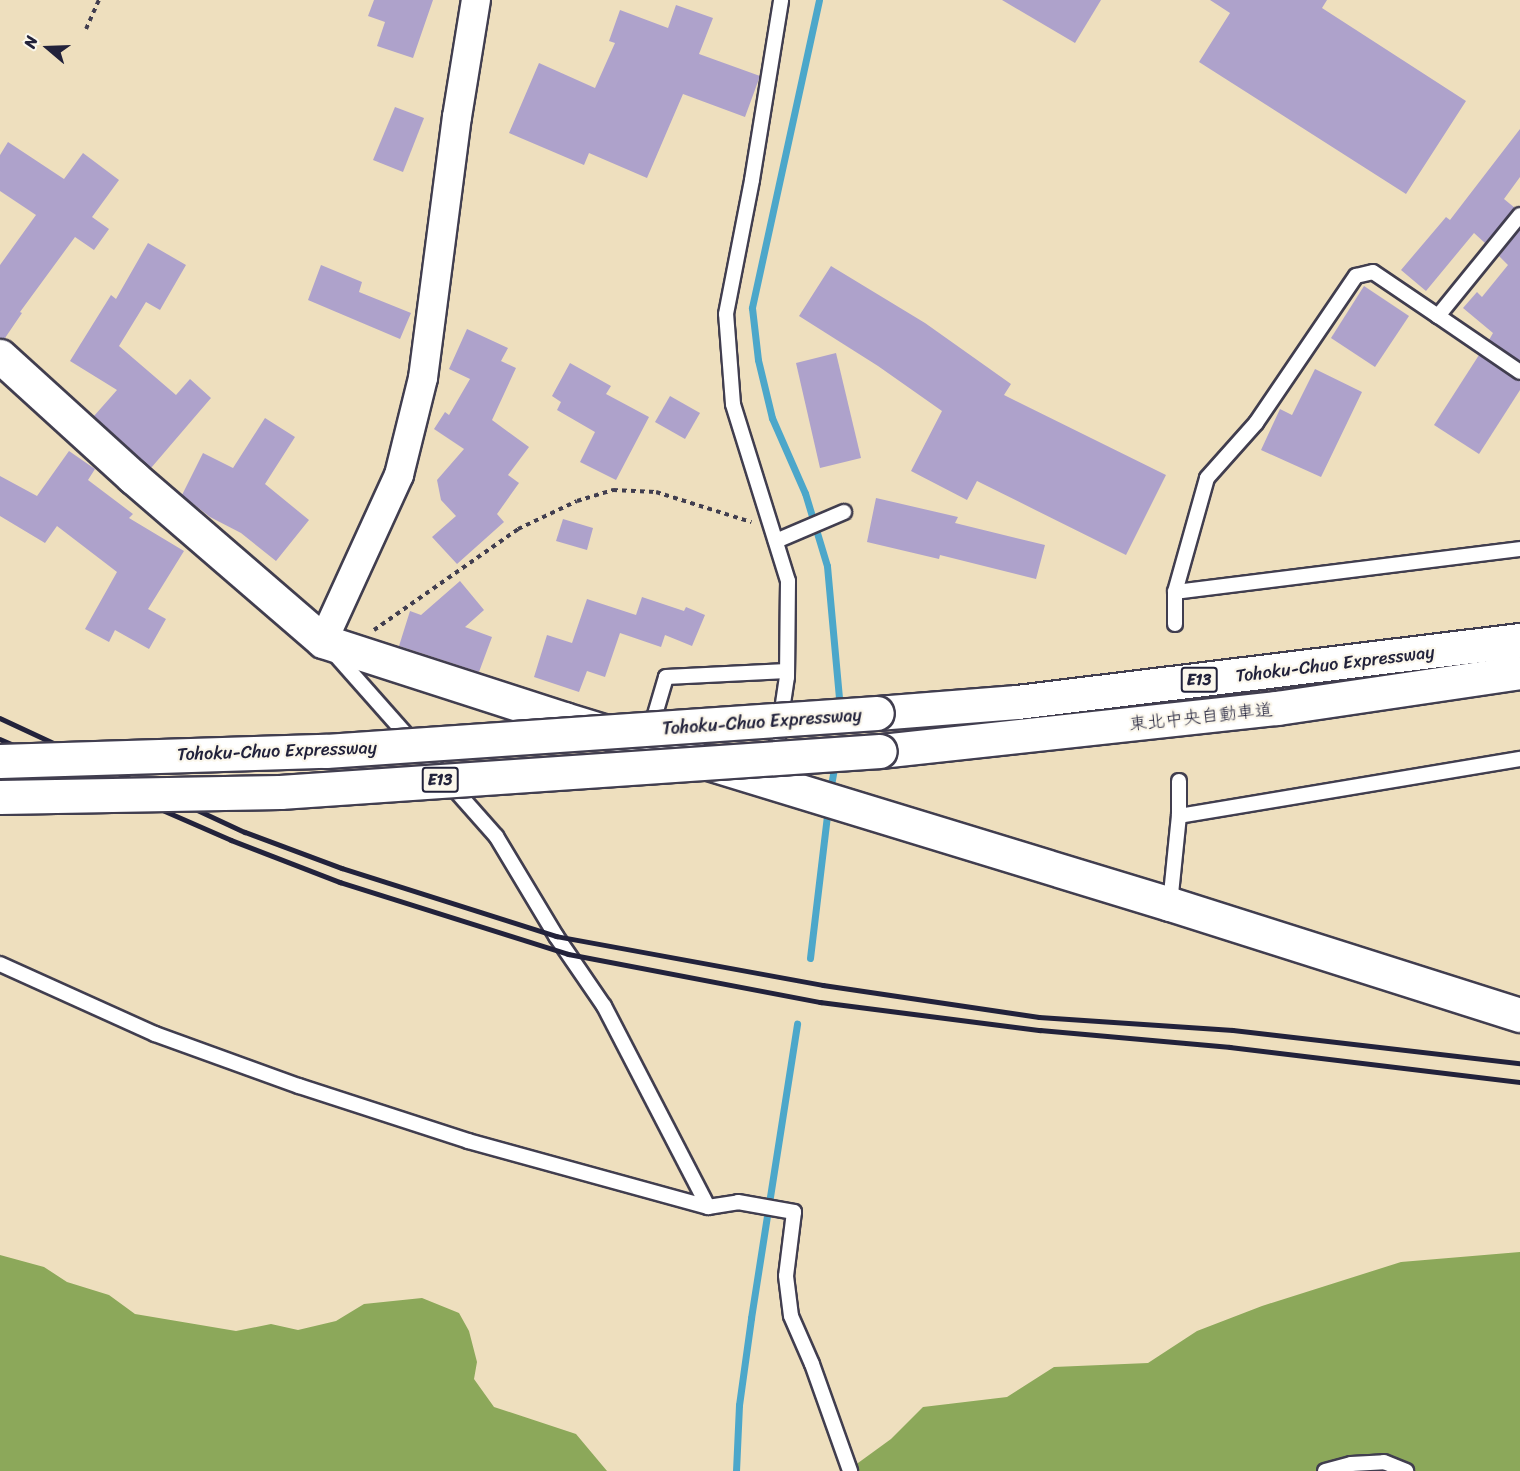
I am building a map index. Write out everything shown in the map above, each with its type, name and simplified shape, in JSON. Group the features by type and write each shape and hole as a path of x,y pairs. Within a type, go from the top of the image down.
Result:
{"main road":[{"path":"0,356 133,477 334,645 855,810 1170,904 1520,1014"},
{"name":"Tohoku-Chuo Expressway","path":"0,761 326,751 1017,702 1520,640"},
{"name":"東北中央自動車道","path":"880,751 1277,708 1520,672"},
{"name":"Tohoku-Chuo Expressway","path":"0,797 280,792 880,751"}],"street":[{"path":"334,645 399,475 423,378 457,117 476,0"}],"lane":[{"path":"778,785 787,671 788,581 733,404 726,314 752,180 781,0"},
{"path":"1438,316 1520,214"},
{"path":"1175,624 1175,592 1207,478 1256,423 1356,276 1373,272 1520,372"},
{"path":"775,536 842,513"},
{"path":"1175,592 1520,549"},
{"path":"334,645 496,836 556,936 604,1006 708,1206"},
{"path":"646,744 666,677 787,671"},
{"path":"1179,816 1520,759"},
{"path":"1170,904 1179,816 1179,781"},
{"path":"0,964 155,1034 299,1086 468,1141 708,1206 738,1202 794,1212 786,1276 791,1316 812,1364 850,1471"},
{"path":"1325,1471 1351,1464 1384,1462 1406,1471"}],"path":[{"path":"86,28 99,0"},
{"path":"334,645 518,529 577,501 613,490 656,492 724,512 775,536"}],"green space":[{"path":"1520,1252 1520,1471 847,1471 891,1439 923,1407 1007,1397 1054,1367 1148,1363 1197,1331 1262,1306 1401,1262"},
{"path":"0,1255 44,1267 67,1282 109,1295 135,1314 236,1331 271,1324 298,1330 336,1321 364,1304 422,1298 459,1313 469,1331 477,1362 474,1379 494,1407 576,1434 607,1471 0,1471"}],"building":[{"path":"374,0 433,0 413,58 377,46 385,22 368,16"},
{"path":"1002,0 1101,0 1075,43"},
{"path":"1210,0 1327,0 1322,8 1466,101 1406,194 1199,62 1230,13"},
{"path":"676,5 713,18 699,54 760,76 745,117 683,94 647,178 589,153 584,165 509,133 539,63 595,88 615,43 609,41 620,10 668,28"},
{"path":"395,107 424,118 403,172 373,160"},
{"path":"1520,129 1520,177 1504,199 1515,208 1485,243 1474,233 1426,291 1401,270 1446,217 1450,220"},
{"path":"8,142 64,179 83,153 119,180 92,217 109,229 94,250 75,237 20,312 22,313 5,338 0,338 0,265 36,215 0,191 0,155"},
{"path":"1520,229 1520,361 1489,340 1493,333 1463,308 1477,292 1482,297 1508,265 1499,256"},
{"path":"148,243 186,265 160,310 146,302 119,346 176,395 190,379 211,398 151,468 94,416 117,390 70,361 111,295 116,299"},
{"path":"321,265 362,282 359,292 411,313 400,339 308,300"},
{"path":"831,266 925,323 1011,384 1004,395 1166,475 1126,555 977,481 967,500 911,471 942,411 878,366 799,316"},
{"path":"1364,286 1409,316 1375,367 1331,338"},
{"path":"467,329 508,348 501,361 516,368 492,420 529,447 508,475 519,483 497,514 504,522 457,564 432,537 456,516 441,500 437,480 464,449 434,429 445,412 449,415 470,379 449,369"},
{"path":"836,353 861,458 820,468 796,363"},
{"path":"1479,355 1520,381 1520,390 1479,454 1434,425"},
{"path":"570,363 611,386 606,394 649,417 616,480 580,462 595,432 557,410 561,402 552,396"},
{"path":"1315,369 1362,392 1321,477 1261,450 1280,409 1292,415"},
{"path":"670,396 700,413 685,439 655,422"},
{"path":"265,418 295,437 265,484 309,520 276,561 241,533 210,517 182,495 203,453 233,468"},
{"path":"69,451 95,469 88,480 133,514 129,518 184,551 148,609 166,619 149,649 115,630 109,642 85,629 117,572 57,526 45,543 0,516 0,476 37,496"},
{"path":"876,498 958,517 955,523 1045,545 1036,579 940,555 939,559 867,542"},
{"path":"563,519 593,528 587,550 556,541"},
{"path":"460,581 484,610 465,627 492,637 479,672 399,646 410,611 421,615"},
{"path":"642,597 684,611 686,607 705,615 692,646 665,635 661,647 620,633 605,677 587,671 579,692 534,677 547,635 572,643 587,599 636,615"}],"waterway":[{"path":"819,0 752,308 758,360 772,418 805,493 827,566 840,708"},
{"path":"830,791 835,764"},
{"path":"810,958 828,808"},
{"path":"736,1471 739,1405 797,1024"}],"railway":[{"path":"0,718 245,832 342,868 556,936 823,985 1039,1017 1233,1030 1520,1063"},
{"path":"0,739 231,840 340,882 568,954 820,1002 1040,1030 1230,1047 1520,1082"}]}
